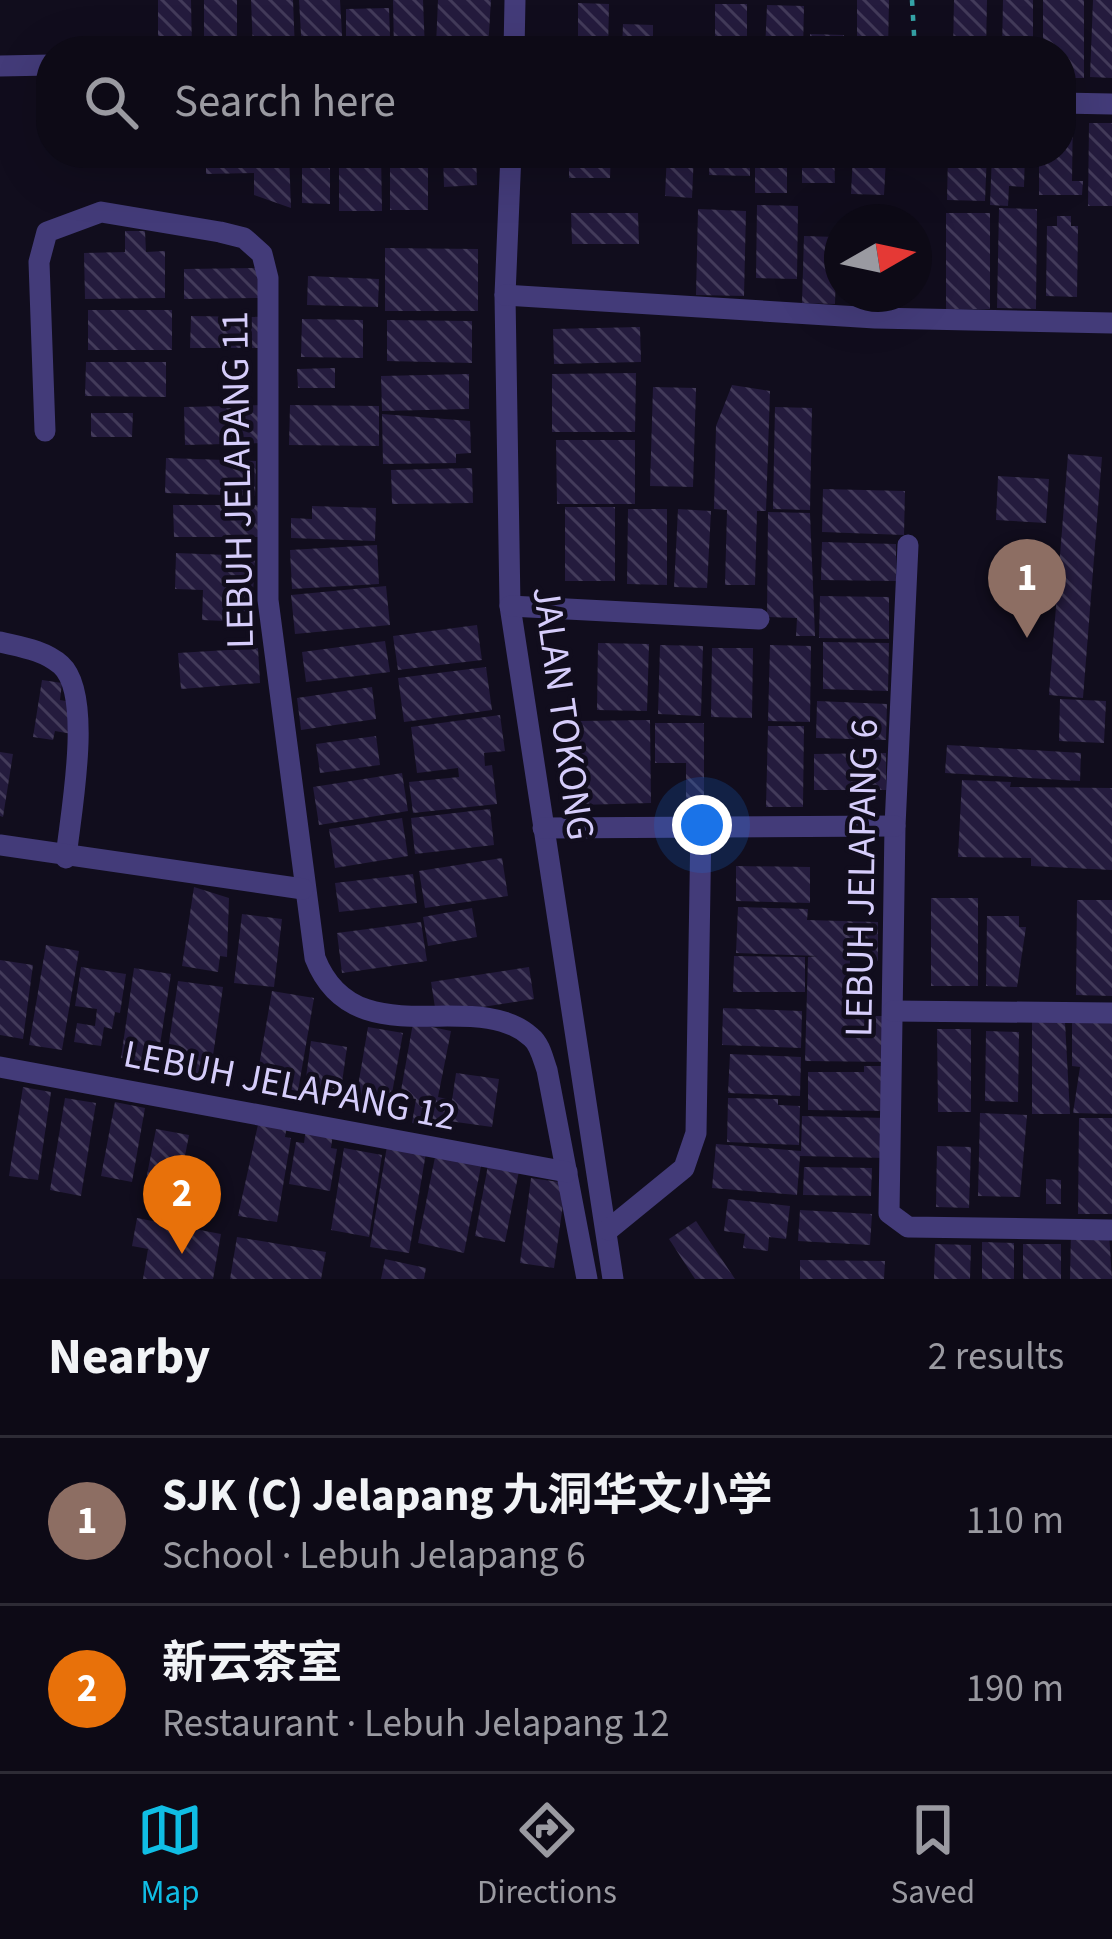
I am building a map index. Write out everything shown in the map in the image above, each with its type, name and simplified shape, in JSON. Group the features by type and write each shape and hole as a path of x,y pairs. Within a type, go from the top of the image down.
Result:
{"street":[{"path":"514,36 515,0"},
{"path":"0,66 36,65"},
{"path":"1076,104 1112,104"},
{"name":"JALAN TOKONG","path":"510,168 505,295 510,606 614,1279"},
{"name":"LEBUH JELAPANG 11","path":"45,431 39,262 46,232 101,212 244,238 262,254 268,278 268,599 315,958 325,982 344,1000 369,1011 510,1023 535,1039 547,1070 587,1279"},
{"path":"505,295 875,318 1112,322"},
{"name":"LEBUH JELAPANG 6","path":"908,545 895,826 889,1214 908,1227 1112,1230"},
{"path":"510,606 759,619"},
{"path":"0,642 40,652 64,668 76,697 66,858"},
{"path":"608,1230 684,1168 696,1132 701,824"},
{"path":"543,828 895,826"},
{"path":"0,845 303,889"},
{"path":"893,1011 1112,1012"},
{"name":"LEBUH JELAPANG 12","path":"0,1067 567,1172"}],"path":[{"path":"912,0 914,36"}],"building":[{"path":"158,0 191,0 192,36 158,36"},
{"path":"204,0 237,0 237,36 204,36"},
{"path":"251,0 293,0 294,36 252,36"},
{"path":"299,0 340,0 342,36 301,36"},
{"path":"393,0 423,0 424,36 394,36"},
{"path":"438,0 491,0 489,36 436,36"},
{"path":"857,0 889,0 888,36 857,36"},
{"path":"954,0 987,0 986,36 953,36"},
{"path":"1003,0 1033,0 1033,36 1002,36"},
{"path":"1043,0 1084,0 1084,78 1076,78 1076,36 1043,36"},
{"path":"1093,0 1112,0 1112,78 1090,77"},
{"path":"578,3 609,4 608,36 578,36"},
{"path":"715,4 747,4 747,36 715,36"},
{"path":"767,5 804,6 803,36 766,36"},
{"path":"389,8 390,36 346,36 346,9"},
{"path":"623,24 653,25 653,36 623,36"},
{"path":"1089,123 1112,123 1112,206 1088,206"},
{"path":"206,168 290,168 291,208 254,195 254,173 206,174"},
{"path":"302,168 330,168 330,204 302,203"},
{"path":"339,168 381,168 382,211 339,211"},
{"path":"390,168 428,168 428,210 390,210"},
{"path":"443,168 476,168 477,185 444,187"},
{"path":"569,168 610,168 610,178 569,178"},
{"path":"666,168 693,168 692,198 665,196"},
{"path":"709,168 750,168 750,176 709,175"},
{"path":"755,168 787,168 787,193 755,193"},
{"path":"802,168 834,168 835,183 802,183"},
{"path":"852,168 885,168 884,195 851,194"},
{"path":"948,168 986,168 985,201 947,200"},
{"path":"991,168 1025,168 1024,187 1009,186 1008,206 990,205"},
{"path":"1039,168 1072,168 1072,181 1083,181 1082,195 1039,195"},
{"path":"757,205 798,206 797,279 756,278"},
{"path":"999,208 1037,209 1036,309 997,308"},
{"path":"698,209 746,211 744,296 696,295"},
{"path":"571,213 638,213 639,244 572,244"},
{"path":"946,213 990,213 990,309 946,309"},
{"path":"1057,216 1071,216 1071,226 1078,226 1077,297 1046,296 1047,226 1057,226"},
{"path":"125,231 145,231 146,252 165,251 165,298 85,299 84,253 125,252"},
{"path":"804,236 824,237 824,304 802,303"},
{"path":"385,248 478,249 478,311 385,311"},
{"path":"259,268 260,298 184,299 184,269"},
{"path":"308,276 379,279 378,307 307,305"},
{"path":"88,310 172,310 172,350 88,350"},
{"path":"191,316 265,317 265,348 190,348"},
{"path":"302,319 363,320 363,358 301,357"},
{"path":"387,320 472,321 472,363 387,361"},
{"path":"640,327 641,362 554,364 553,329"},
{"path":"86,362 166,362 166,397 85,396"},
{"path":"335,368 335,388 298,388 297,369"},
{"path":"636,373 635,432 552,432 552,374"},
{"path":"469,374 469,409 382,411 381,376"},
{"path":"732,385 770,391 766,511 757,511 755,585 725,585 727,510 714,509 716,426"},
{"path":"653,387 696,388 693,487 650,486"},
{"path":"267,405 268,443 185,445 184,407"},
{"path":"290,405 379,406 379,446 289,445"},
{"path":"775,407 812,408 810,510 773,509"},
{"path":"91,413 133,413 132,437 91,437"},
{"path":"382,414 470,421 471,453 456,454 456,463 383,464"},
{"path":"556,440 635,440 635,504 557,504"},
{"path":"1068,454 1102,457 1083,698 1049,695"},
{"path":"166,458 256,461 255,496 165,493"},
{"path":"472,468 473,503 392,504 391,470"},
{"path":"998,476 1049,479 1046,523 996,520"},
{"path":"823,489 905,491 904,535 822,532"},
{"path":"173,505 265,505 265,537 174,537"},
{"path":"312,506 376,508 375,541 291,538 291,518 312,519"},
{"path":"565,507 615,507 615,581 565,581"},
{"path":"628,509 667,509 667,585 627,584"},
{"path":"678,509 711,511 707,588 674,587"},
{"path":"768,512 810,513 815,636 796,636 797,618 767,617"},
{"path":"822,542 896,544 896,581 821,580"},
{"path":"377,545 379,584 292,589 290,550"},
{"path":"176,553 255,556 252,612 226,610 226,621 202,620 203,590 175,589"},
{"path":"386,586 390,625 295,634 291,595"},
{"path":"820,596 889,597 889,639 819,638"},
{"path":"477,625 482,660 398,670 393,636"},
{"path":"385,641 390,672 306,682 302,652"},
{"path":"823,642 889,643 888,691 823,689"},
{"path":"598,643 649,644 647,711 597,710"},
{"path":"660,645 703,646 701,716 658,714"},
{"path":"770,645 811,646 810,722 768,721"},
{"path":"258,648 260,683 181,689 178,653"},
{"path":"712,648 753,648 752,718 711,717"},
{"path":"486,667 492,710 404,722 398,678"},
{"path":"42,680 62,683 60,700 77,703 72,734 55,731 53,740 33,737"},
{"path":"372,687 376,719 301,730 297,698"},
{"path":"1060,699 1106,701 1104,743 1059,741"},
{"path":"817,701 887,704 886,740 816,738"},
{"path":"500,715 505,751 484,753 485,766 492,765 497,804 413,813 409,782 459,777 458,768 417,773 411,727"},
{"path":"650,720 651,803 580,805 579,721"},
{"path":"655,723 704,723 704,802 686,801 686,763 655,763"},
{"path":"768,726 804,726 803,807 766,807"},
{"path":"376,736 380,765 320,773 316,744"},
{"path":"947,745 1081,753 1080,781 945,773"},
{"path":"0,752 13,754 3,817 0,816"},
{"path":"886,753 886,790 814,790 814,754"},
{"path":"402,773 408,811 319,825 313,787"},
{"path":"962,780 1011,782 1010,787 1112,788 1112,870 1031,866 1031,858 958,857"},
{"path":"490,809 494,845 415,854 411,818"},
{"path":"402,818 408,856 335,868 329,829"},
{"path":"502,858 508,896 425,908 419,871"},
{"path":"736,866 810,867 810,903 736,901"},
{"path":"413,874 417,903 339,912 335,883"},
{"path":"194,887 229,898 227,957 220,956 218,972 182,966"},
{"path":"931,898 978,898 978,986 931,986"},
{"path":"1077,900 1112,900 1112,996 1076,995"},
{"path":"738,907 808,909 807,920 878,922 878,961 850,960 849,1016 890,1016 890,1062 805,1061 808,957 818,956 736,953"},
{"path":"472,908 477,937 428,946 423,917"},
{"path":"242,914 282,919 274,987 234,983"},
{"path":"987,916 1019,916 1019,927 1026,927 1017,987 986,986"},
{"path":"421,922 427,961 342,973 337,933"},
{"path":"46,945 79,951 62,1050 29,1045"},
{"path":"734,956 805,957 805,992 733,992"},
{"path":"0,960 33,965 23,1039 0,1035"},
{"path":"81,967 126,974 120,1013 115,1012 112,1029 104,1027 101,1046 74,1042 77,1023 95,1026 97,1009 75,1006"},
{"path":"529,967 534,999 436,1014 431,982"},
{"path":"134,968 171,974 157,1064 121,1058"},
{"path":"178,981 223,987 210,1076 165,1070"},
{"path":"272,991 314,998 298,1091 256,1083"},
{"path":"723,1008 802,1011 801,1048 722,1045"},
{"path":"1032,1022 1065,1022 1070,1114 1032,1114"},
{"path":"413,1023 451,1031 438,1097 447,1099 441,1129 412,1123 416,1099 400,1096"},
{"path":"1072,1023 1112,1023 1112,1114 1073,1113 1080,1067 1072,1066"},
{"path":"368,1027 403,1033 390,1104 356,1098"},
{"path":"937,1029 971,1029 971,1112 938,1112"},
{"path":"986,1031 1019,1032 1018,1102 985,1101"},
{"path":"311,1041 347,1047 340,1097 304,1092"},
{"path":"730,1054 801,1057 800,1096 728,1093"},
{"path":"864,1066 889,1066 887,1111 808,1110 808,1072 864,1072"},
{"path":"456,1073 499,1079 492,1127 449,1121"},
{"path":"23,1087 51,1092 38,1180 9,1176"},
{"path":"65,1098 96,1103 81,1196 50,1190"},
{"path":"728,1098 778,1099 778,1105 800,1106 799,1145 727,1142"},
{"path":"115,1102 145,1108 132,1182 101,1176"},
{"path":"980,1113 1027,1115 1020,1197 978,1196"},
{"path":"802,1116 887,1118 886,1158 800,1156 797,1195 712,1188 716,1144 801,1151"},
{"path":"1079,1118 1112,1118 1112,1214 1078,1214"},
{"path":"259,1120 287,1125 285,1137 291,1138 277,1222 238,1216"},
{"path":"306,1128 333,1133 331,1148 337,1149 330,1191 289,1184 296,1142 304,1143"},
{"path":"156,1129 189,1135 178,1192 145,1185"},
{"path":"387,1146 426,1153 409,1253 370,1247"},
{"path":"937,1146 971,1147 969,1208 936,1207"},
{"path":"344,1148 382,1155 369,1237 331,1230"},
{"path":"436,1152 482,1161 464,1253 418,1243"},
{"path":"488,1165 519,1171 505,1242 475,1236"},
{"path":"804,1167 872,1168 871,1196 803,1195"},
{"path":"531,1178 566,1183 554,1268 520,1263"},
{"path":"1046,1179 1061,1180 1061,1204 1046,1204"},
{"path":"728,1199 790,1206 786,1239 769,1237 768,1251 743,1248 745,1234 724,1231"},
{"path":"800,1210 872,1214 870,1245 798,1241"},
{"path":"137,1218 221,1234 213,1279 143,1279 148,1249 132,1246"},
{"path":"696,1221 735,1279 695,1279 669,1239"},
{"path":"1071,1232 1109,1233 1112,1279 1070,1279"},
{"path":"237,1237 326,1252 321,1279 230,1279"},
{"path":"982,1242 1014,1243 1014,1279 982,1279"},
{"path":"935,1244 971,1245 970,1279 934,1279"},
{"path":"1023,1244 1061,1244 1061,1279 1023,1279"},
{"path":"385,1259 426,1268 424,1279 381,1279"},
{"path":"800,1260 885,1261 884,1279 800,1279"}],"place":[{"name":"SJK (C) Jelapang 九洞华文小学","path":"1027,638"},
{"name":"新云茶室","path":"182,1254"}]}
